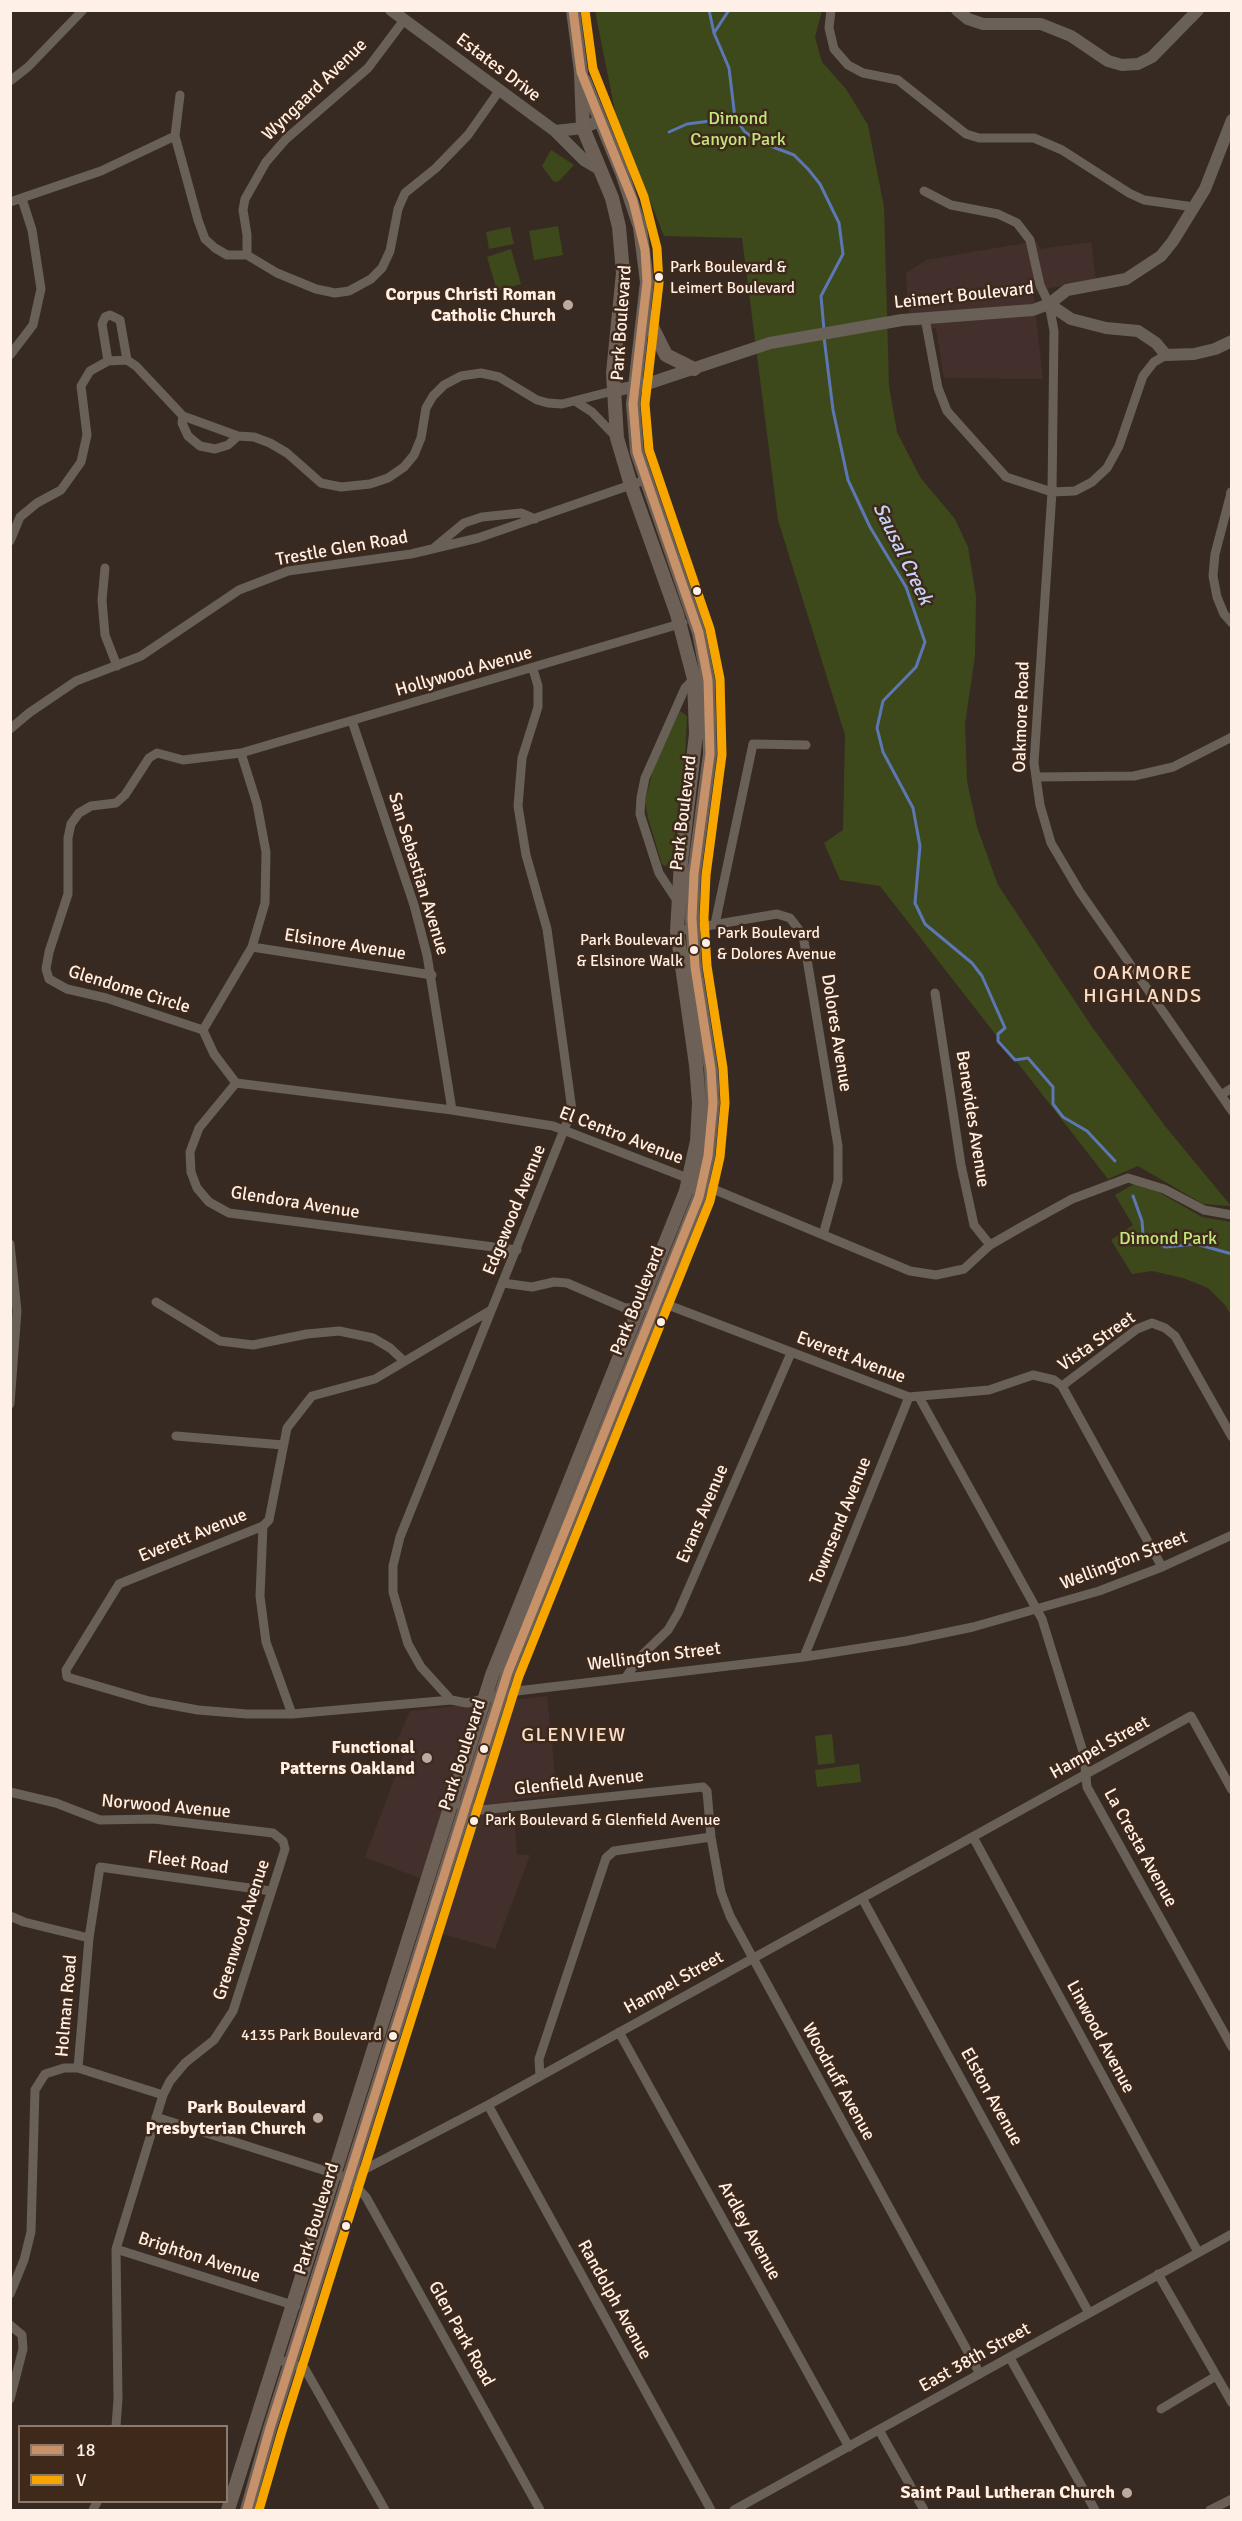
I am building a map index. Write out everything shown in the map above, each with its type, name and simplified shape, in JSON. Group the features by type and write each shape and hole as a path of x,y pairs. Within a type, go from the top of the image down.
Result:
{"main road":[{"name":"Park Boulevard","path":"228,2511 283,2361 459,1805 526,1626 655,1306 696,1182 699,1103 678,931 678,902 696,734 694,679 681,624 631,485 617,438 613,391 623,273 619,227 612,198 583,128 580,102 581,72 573,10"},
{"name":"Park Boulevard","path":"459,1805 485,1699 520,1604 640,1308 708,1156 713,1103 692,928 694,874 711,726 706,664 694,618 645,480 635,437 635,387 647,282 640,226 622,173 581,72"},
{"path":"644,311 666,355 694,369"},
{"name":"Park Boulevard","path":"247,2511 283,2361"}],"street":[{"path":"10,81 28,67 83,10"},
{"name":"Estates Drive","path":"391,10 555,131 584,160 601,170"},
{"path":"831,10 829,28 834,49 848,65 863,73 898,80 966,134 979,138 1034,138 1062,150 1129,193 1144,200 1194,207"},
{"path":"957,10 968,19 983,24 1041,24 1071,36 1108,61 1122,65 1138,64 1152,57 1198,10"},
{"name":"Wyngaard Avenue","path":"247,255 248,235 243,210 245,199 266,162 286,138 368,68 404,20"},
{"path":"180,95 175,136 205,238 227,255 247,255 277,273 316,290 335,293 362,285 382,268 390,251 398,209 405,193 436,168 468,135 499,91"},
{"name":"Leimert Boulevard","path":"613,391 635,387 694,369 770,343 902,320 1033,310 1049,304 1067,290 1105,285 1126,279 1143,270 1161,256 1194,207 1205,189 1232,120"},
{"path":"555,131 583,128 599,121"},
{"path":"10,202 126,161 175,136"},
{"name":"Oakmore Road","path":"924,191 951,205 998,214 1017,223 1030,240 1040,285 1049,304 1054,331 1052,492 1034,763 1040,805 1051,843 1080,892 1232,1111"},
{"path":"10,354 33,325 41,289 32,230 22,199"},
{"path":"1049,304 1071,319 1138,331 1156,343 1166,355"},
{"path":"108,360 102,324 110,315 120,320 126,360"},
{"path":"925,318 938,388 947,411 1006,477 1052,492 1074,491 1092,482 1107,468 1119,446 1143,376 1154,362 1166,355 1194,354 1215,349 1232,341"},
{"path":"10,541 20,517 37,503 61,490 81,462 87,435 81,386 90,371 108,360 126,360 136,366 183,416 238,436 254,437 270,443 286,453 321,483 348,487 379,481 404,467 414,455 421,438 426,408 433,396 444,385 461,376 481,373 499,377 537,400 548,403 575,401 613,391"},
{"path":"575,401 592,412 617,438"},
{"path":"183,416 182,423 188,436 200,446 215,449 228,445 238,436"},
{"name":"Trestle Glen Road","path":"10,729 76,681 117,666 155,648 239,590 285,572 433,549 535,519 645,480"},
{"path":"1231,496 1215,554 1214,576 1217,597 1224,614 1232,623"},
{"path":"10,511 20,517"},
{"name":"Trestle Glen Road","path":"433,549 456,528 482,517 520,513 535,519"},
{"path":"105,568 102,600 105,635 117,666"},
{"name":"Hollywood Avenue","path":"241,753 533,669 694,618"},
{"name":"Edgewood Avenue","path":"451,1700 421,1667 408,1644 393,1592 393,1566 400,1537 572,1110 571,1088 547,930 524,847 518,806 522,758 538,707 538,686 533,669"},
{"name":"Park Boulevard","path":"678,902 659,873 640,814 641,798 645,778 685,688 694,679"},
{"name":"San Sebastian Avenue","path":"352,721 414,905 432,975 452,1110"},
{"path":"1036,777 1134,776 1173,767 1232,737"},
{"path":"715,924 753,744 806,745"},
{"name":"Glendome Circle","path":"203,1030 55,985 48,979 46,969 68,894 68,838 71,824 79,813 91,806 116,803 125,795 149,758 157,753 183,760 241,753"},
{"path":"236,1083 214,1054 203,1030 252,947 265,903 267,852 257,804 241,753"},
{"name":"Dolores Avenue","path":"678,931 777,914 790,918 803,935 838,1146 838,1182 823,1235"},
{"name":"Elsinore Avenue","path":"252,947 432,975"},
{"name":"Benevides Avenue","path":"935,993 961,1165 974,1225 990,1245"},
{"name":"El Centro Avenue","path":"236,1083 452,1110 553,1126 696,1182 910,1271 936,1275 964,1269 990,1245 1072,1199 1128,1178 1164,1189 1204,1210 1232,1215"},
{"name":"Glendora Avenue","path":"236,1083 199,1128 190,1152 191,1172 197,1188 209,1202 229,1213 517,1250"},
{"path":"1221,1095 1232,1088"},
{"path":"10,1244 17,1311 10,1404"},
{"name":"Everett Avenue","path":"503,1283 532,1287 554,1282 567,1283 625,1308 668,1305 909,1397 989,1390 1033,1375 1054,1380 1062,1386"},
{"path":"156,1302 220,1341 253,1345 307,1334 339,1331 373,1338 390,1348 404,1361"},
{"name":"Everett Avenue","path":"67,1677 66,1670 119,1584 262,1526 269,1520 287,1428 312,1396 375,1379 491,1310"},
{"name":"Vista Street","path":"1062,1386 1137,1329 1152,1323 1165,1328 1175,1336 1232,1437"},
{"name":"Evans Avenue","path":"626,1677 640,1657 668,1630 678,1613 790,1353"},
{"path":"1062,1386 1162,1567"},
{"name":"Townsend Avenue","path":"804,1657 909,1397"},
{"name":"La Cresta Avenue","path":"919,1397 1037,1610 1084,1755 1087,1787 1232,2047"},
{"path":"176,1436 283,1445"},
{"path":"262,1526 260,1596 266,1642 292,1714"},
{"name":"Wellington Street","path":"67,1677 149,1701 198,1710 292,1714 451,1700 467,1703 501,1695 626,1677 804,1657 906,1641 1037,1610 1162,1567 1232,1535"},
{"name":"Hampel Street","path":"341,2176 488,2105 1191,1716 1232,1790"},
{"name":"Glenfield Avenue","path":"459,1805 482,1810 691,1787 703,1787 707,1791"},
{"name":"Woodruff Avenue","path":"707,1791 711,1837 721,1892 752,1960 980,2374"},
{"name":"Norwood Avenue","path":"10,1792 38,1797 100,1820 154,1819 273,1833 283,1841"},
{"path":"540,2076 539,2059 606,1858 614,1851 711,1837"},
{"name":"Linwood Avenue","path":"973,1837 1198,2252"},
{"name":"Greenwood Avenue","path":"116,2425 118,2399 116,2249 163,2095 177,2072 214,2040 233,2011 285,1849 283,1841"},
{"name":"Fleet Road","path":"100,1867 271,1891"},
{"name":"Holman Road","path":"10,2294 24,2260 31,2232 35,2090 45,2074 64,2068 78,2068 89,1938 100,1867"},
{"name":"Elston Avenue","path":"862,1898 1089,2313"},
{"path":"10,1916 24,1922 89,1938"},
{"name":"Ardley Avenue","path":"619,2032 849,2447"},
{"path":"78,2068 163,2095"},
{"name":"Randolph Avenue","path":"488,2105 711,2511"},
{"path":"156,2117 341,2176"},
{"name":"Glen Park Road","path":"341,2176 366,2197 540,2511"},
{"name":"East 38th Street","path":"734,2511 750,2507 879,2430 1232,2234"},
{"name":"Brighton Avenue","path":"116,2249 300,2307"},
{"path":"1158,2274 1232,2403"},
{"path":"10,2325 22,2335 23,2349 10,2399"},
{"path":"1010,2358 1095,2511"},
{"path":"283,2361 305,2369 385,2511"},
{"path":"1161,2409 1216,2376"},
{"path":"879,2430 924,2511"},
{"path":"1210,2511 1232,2499"}],"shaded area":[{"path":"1037,241 1040,249 1091,242 1096,280 1033,291 1043,379 944,378 936,328 914,326 908,309 906,273 926,260"},
{"path":"547,1696 557,1794 513,1800 517,1854 530,1855 495,1949 439,1933 450,1890 365,1857 406,1748 396,1743 410,1711"}],"green space":[{"name":"Dimond Canyon Park","path":"595,11 822,11 815,37 822,62 846,89 868,125 884,207 889,386 897,432 920,477 955,519 968,547 976,596 975,656 965,724 967,781 977,827 998,885 1092,1027 1165,1126 1231,1206 1203,1204 1138,1166 1108,1179 880,886 840,880 824,843 843,830 845,735 778,520 742,238 664,236 616,116"},
{"path":"551,150 574,165 558,182 553,181 542,166"},
{"path":"558,226 563,255 534,260 529,231"},
{"path":"510,227 514,244 489,249 486,232"},
{"path":"511,249 521,284 497,291 487,257"},
{"path":"680,711 687,716 685,759 671,863 665,866 662,864 645,801 653,770"},
{"name":"Dimond Park","path":"1139,1181 1202,1217 1231,1222 1231,1315 1225,1305 1208,1288 1183,1278 1152,1271 1132,1274 1111,1240 1133,1225 1115,1195"},
{"path":"832,1734 835,1763 818,1765 815,1736"},
{"path":"859,1764 861,1782 817,1787 815,1770"}],"waterway":[{"name":"Sausal Creek","path":"709,10 714,33 729,68 735,118 745,132 760,142 794,155 808,169 820,184 839,223 843,254 821,296 824,330"},
{"path":"714,33 729,10"},
{"path":"669,132 687,124 734,118"},
{"name":"Sausal Creek","path":"824,337 833,410 848,480 870,527 906,587 925,642 916,667 883,701 877,728 883,752 913,808 920,846 915,903 925,924 972,963 982,976 1005,1028 998,1034 998,1041 1015,1060 1028,1058 1053,1087 1053,1104 1063,1117 1087,1131 1115,1161"},
{"name":"Sausal Creek","path":"1133,1196 1142,1221 1143,1234 1152,1241 1166,1247 1196,1244 1232,1254"}],"transit line":[{"name":"18","path":"247,2510 270,2428 508,1672 699,1197 708,1156 713,1103 711,1069 695,967 692,918 694,874 710,754 708,680 699,633 637,452 633,404 647,282 645,250 633,201 581,72 573,10"},
{"name":"V","path":"259,2510 519,1676 710,1201 720,1157 725,1103 723,1068 707,966 704,918 706,875 722,755 720,679 710,629 649,450 645,404 659,283 657,248 644,197 593,69 585,10"}],"place":[{"name":"Park Boulevard & Leimert Boulevard","path":"659,277"},
{"name":"Corpus Christi Roman Catholic Church","path":"568,305"},
{"name":"Park Boulevard & Dolores Avenue","path":"706,943"},
{"name":"Park Boulevard & Elsinore Walk","path":"694,950"},
{"name":"Functional Patterns Oakland","path":"427,1758"},
{"name":"Park Boulevard & Glenfield Avenue","path":"474,1821"},
{"name":"4135 Park Boulevard","path":"393,2036"},
{"name":"Park Boulevard Presbyterian Church","path":"318,2118"},
{"name":"Saint Paul Lutheran Church","path":"1127,2493"}],"district":[{"name":"OAKMORE HIGHLANDS","path":"1143,986"},
{"name":"GLENVIEW","path":"574,1736"}]}
